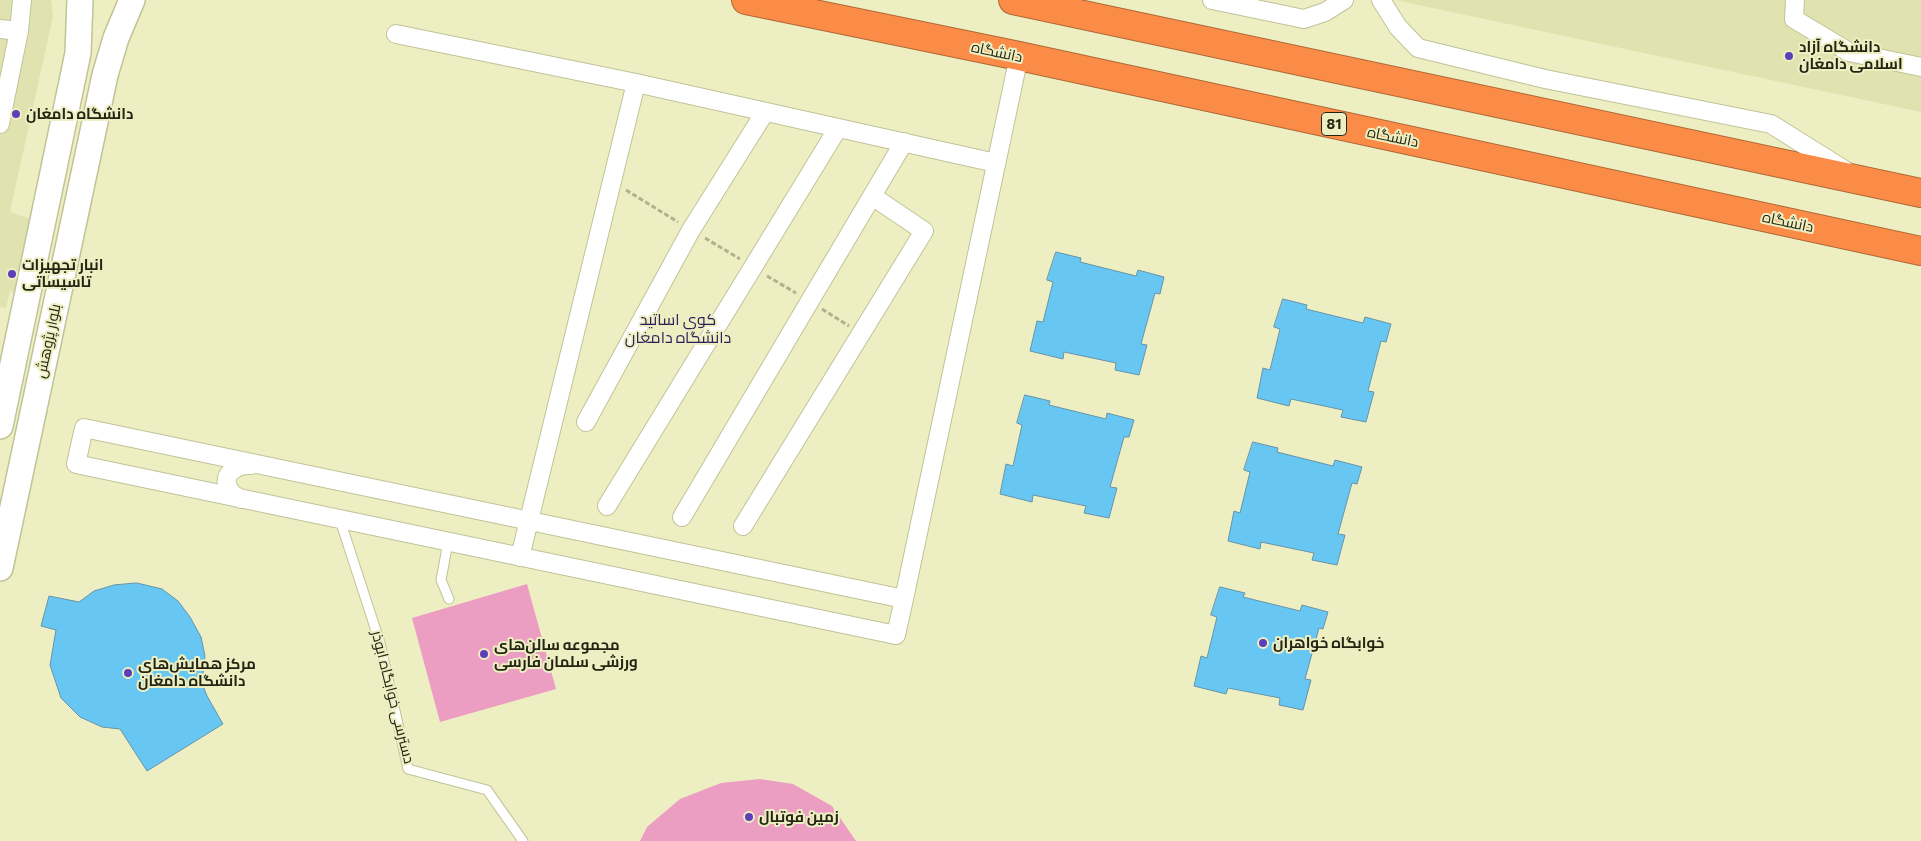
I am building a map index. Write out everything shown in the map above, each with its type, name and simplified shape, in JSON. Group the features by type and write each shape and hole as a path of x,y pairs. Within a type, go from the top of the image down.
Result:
{"highway":[{"name":"دانشگاه","path":"746,0 1019,56 1921,251"},
{"path":"1013,0 1921,193"}],"street":[{"path":"0,124 19,31 22,0"},
{"name":"بلوار پژوهش","path":"0,426 78,53 80,0"},
{"name":"بلوار پژوهش","path":"0,568 105,75 116,38 132,0"},
{"path":"1212,0 1304,19 1325,12 1344,0"},
{"path":"1795,0 1794,20 1850,52 1921,67"},
{"path":"1382,1 1398,27 1418,48 1545,79 1771,124 1861,180"},
{"path":"0,29 19,31"},
{"path":"396,34 636,84 996,163"},
{"path":"904,599 84,428 76,464 896,635 904,599 1019,56"},
{"path":"520,557 636,84"},
{"path":"586,422 691,230 765,112"},
{"path":"607,506 838,128"},
{"path":"682,517 904,142"},
{"path":"743,526 860,332 924,232 872,196"},
{"path":"241,499 231,493 227,484 228,476 234,468 244,464 259,465"}],"lane":[{"name":"دسترسی خوابگاه ابوذر","path":"340,520 380,643 408,769 487,790 522,841"},
{"path":"448,542 441,580 449,599"}],"path":[{"path":"612,182 860,332"}],"shaded area":[{"name":"دانشگاه دامغان","path":"0,0 51,0 53,16 10,212 34,220 20,294 10,291 6,308 0,307"},
{"name":"دانشگاه آزاد اسلامی دامغان","path":"1395,0 1921,0 1921,112"},
{"name":"مجموعه سالن‌های ورزشی سلمان فارسی","path":"527,584 556,689 440,722 412,618"},
{"name":"زمین فوتبال","path":"760,779 793,784 832,806 856,841 640,841 647,827 680,799 721,783"}],"building":[{"path":"1056,252 1081,258 1080,262 1136,276 1138,270 1164,277 1160,294 1155,293 1141,344 1147,345 1139,375 1115,370 1116,363 1064,352 1063,359 1030,351 1037,321 1043,322 1053,282 1047,280"},
{"path":"1283,299 1307,305 1306,309 1363,323 1365,317 1391,324 1386,342 1381,341 1368,391 1374,392 1366,422 1341,417 1343,410 1291,399 1289,406 1257,398 1263,368 1270,370 1280,329 1274,327"},
{"path":"1025,395 1050,401 1049,405 1106,419 1107,413 1134,420 1129,437 1124,437 1110,487 1117,488 1109,518 1084,513 1086,506 1033,495 1032,502 1000,494 1006,464 1013,466 1022,425 1017,423"},
{"path":"1253,442 1278,448 1277,452 1333,466 1335,460 1362,467 1357,484 1352,483 1338,534 1345,535 1337,565 1312,560 1314,553 1261,542 1260,549 1228,541 1234,511 1240,513 1250,472 1244,470"},
{"name":"مرکز همایش‌های دانشگاه دامغان","path":"137,583 162,589 178,601 190,617 201,637 205,656 202,683 223,724 147,771 120,729 102,727 80,717 61,698 50,665 56,630 41,626 49,596 79,602 94,591 114,585"},
{"name":"خوابگاه خواهران","path":"1220,587 1245,593 1243,597 1300,611 1302,605 1328,612 1323,629 1319,628 1305,679 1311,680 1303,710 1279,705 1280,698 1228,688 1226,694 1194,686 1201,656 1207,658 1217,617 1211,615"}],"place":[{"name":"دانشگاه آزاد اسلامی دامغان","path":"1789,56"},
{"name":"دانشگاه دامغان","path":"16,114"},
{"name":"انبار تجهیزات تاسیساتی","path":"12,274"},
{"name":"خوابگاه خواهران","path":"1263,643"},
{"name":"مجموعه سالن‌های ورزشی سلمان فارسی","path":"484,654"},
{"name":"مرکز همایش‌های دانشگاه دامغان","path":"128,673"},
{"name":"زمین فوتبال","path":"749,817"}],"district":[{"name":"کوی اساتید دانشگاه دامغان","path":"678,329"}]}
